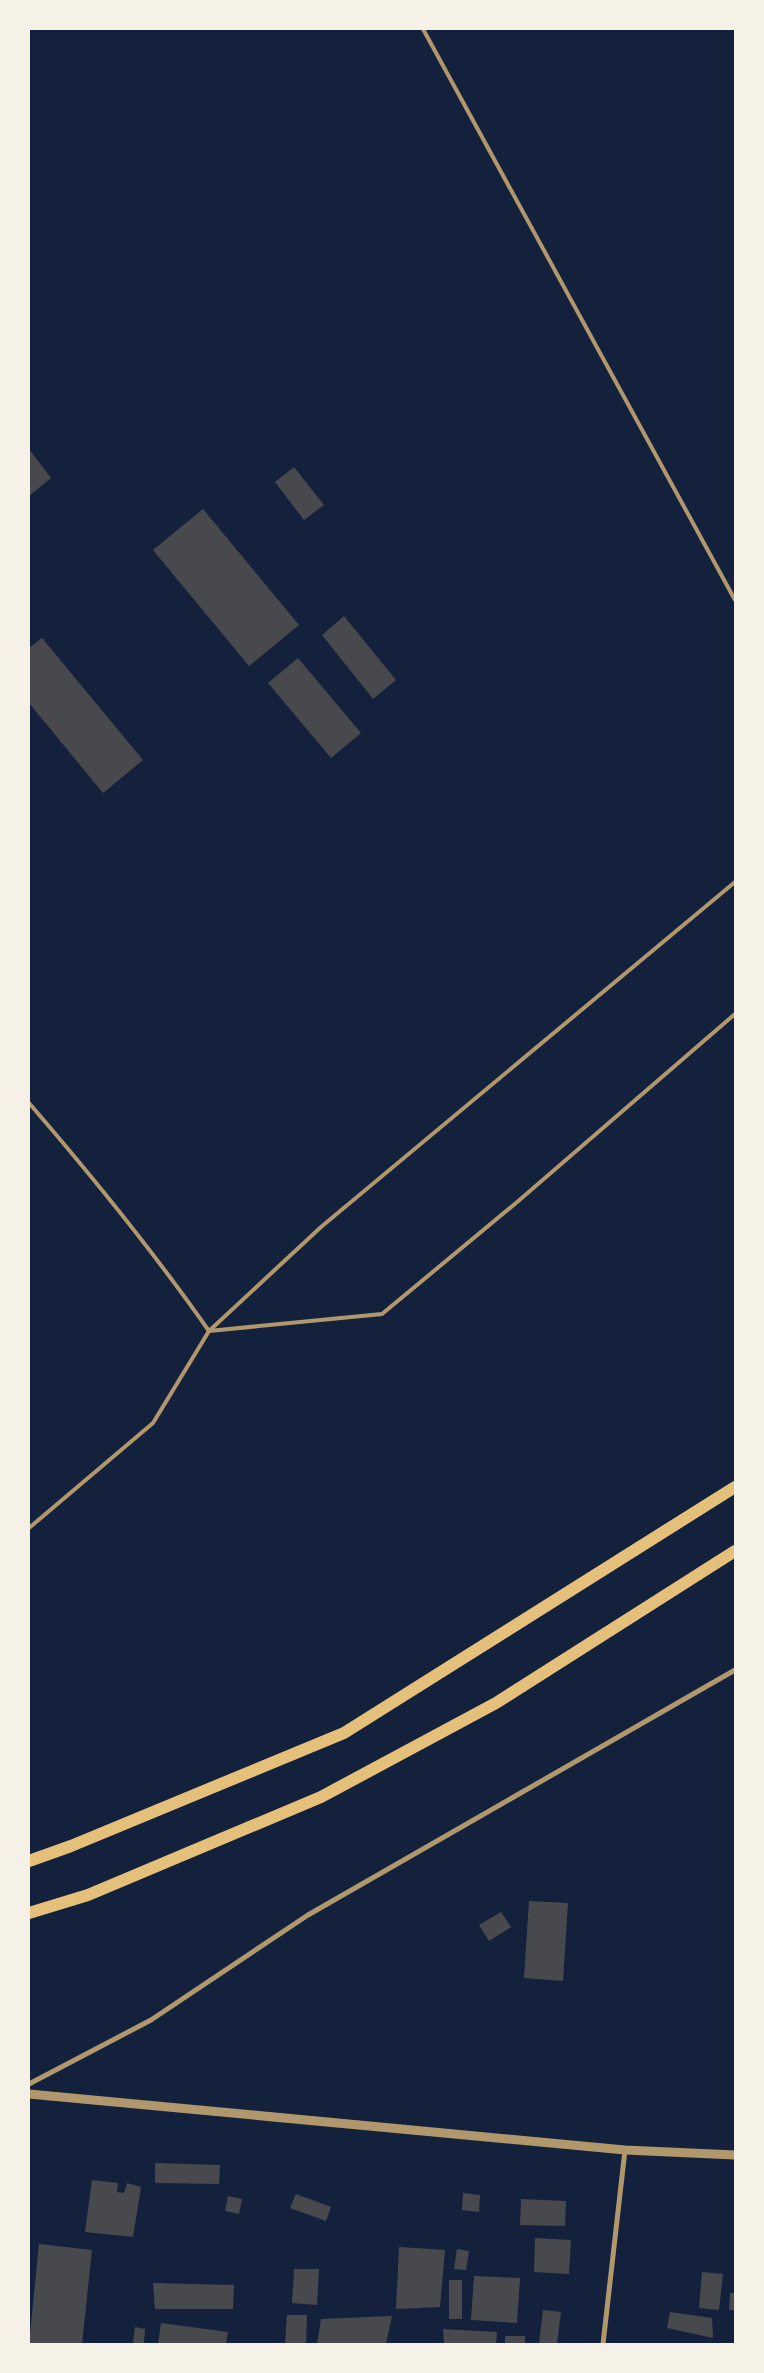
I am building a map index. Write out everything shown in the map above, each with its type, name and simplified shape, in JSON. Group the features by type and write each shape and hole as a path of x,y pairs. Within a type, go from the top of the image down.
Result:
{"main road":[{"path":"29,1861 71,1846 344,1734 735,1487"},
{"path":"29,1913 88,1895 321,1797 496,1704 735,1551"}],"street":[{"path":"29,2084 151,2020 308,1915 735,1670"},
{"path":"29,2094 625,2150 735,2155"},
{"path":"603,2344 625,2150"}],"lane":[{"path":"423,29 735,600"},
{"path":"29,1528 153,1423 209,1331 321,1227 735,882"},
{"path":"209,1331 382,1314 516,1203 735,1014"},
{"path":"29,1103 171,1276 209,1331"}],"building":[{"path":"29,449 51,478 29,496"},
{"path":"294,467 324,505 304,520 275,482"},
{"path":"203,509 299,625 249,666 153,550"},
{"path":"344,616 396,680 373,699 322,635"},
{"path":"42,638 143,760 103,793 29,703 29,648"},
{"path":"298,658 361,733 331,758 268,683"},
{"path":"529,1901 568,1903 563,1981 524,1978"},
{"path":"501,1912 511,1927 489,1941 479,1925"},
{"path":"155,2163 220,2165 219,2184 155,2183"},
{"path":"92,2180 118,2183 117,2192 124,2193 127,2183 141,2187 133,2237 85,2232"},
{"path":"463,2193 480,2195 479,2212 462,2210"},
{"path":"296,2194 331,2207 326,2221 290,2208"},
{"path":"228,2196 242,2199 239,2214 225,2211"},
{"path":"521,2199 566,2201 565,2226 520,2225"},
{"path":"535,2238 571,2240 569,2274 534,2272"},
{"path":"39,2244 92,2250 82,2344 29,2344"},
{"path":"399,2247 445,2250 440,2307 396,2309"},
{"path":"457,2249 469,2251 466,2270 454,2269"},
{"path":"294,2269 319,2269 317,2305 292,2303"},
{"path":"702,2272 723,2274 719,2310 699,2308"},
{"path":"474,2276 520,2278 517,2323 471,2320"},
{"path":"449,2280 462,2280 462,2319 449,2319"},
{"path":"153,2283 234,2285 233,2309 155,2309"},
{"path":"730,2293 735,2293 735,2310 729,2310"},
{"path":"543,2310 561,2312 557,2344 539,2344"},
{"path":"670,2312 712,2318 713,2338 667,2328"},
{"path":"287,2315 307,2315 306,2344 285,2344"},
{"path":"392,2316 386,2344 317,2344 321,2319"},
{"path":"161,2323 228,2332 226,2344 158,2344"},
{"path":"135,2327 145,2329 144,2344 133,2344"},
{"path":"443,2329 497,2332 496,2344 444,2344"},
{"path":"505,2336 525,2336 525,2344 505,2344"}]}
